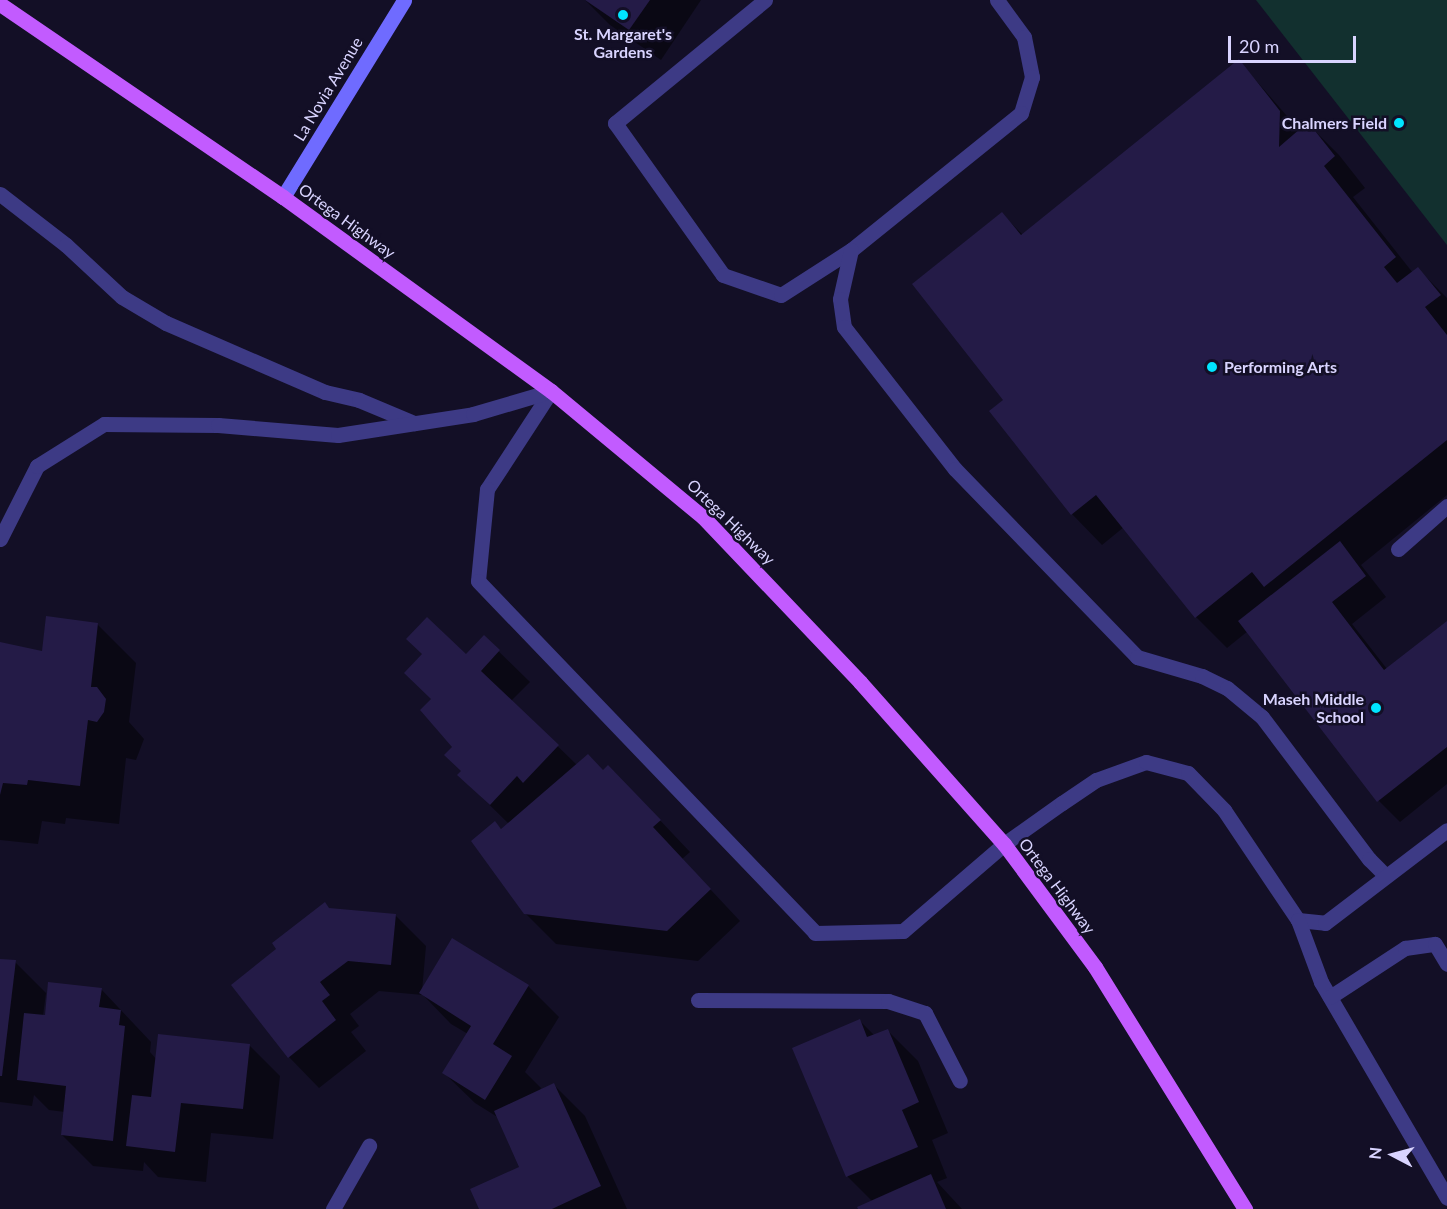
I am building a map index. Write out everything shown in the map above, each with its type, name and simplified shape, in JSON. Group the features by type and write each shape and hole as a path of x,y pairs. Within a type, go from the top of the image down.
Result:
{"main road":[{"name":"La Novia Avenue","path":"283,197 404,0"},
{"name":"Ortega Highway","path":"0,4 283,197 551,391 703,517 852,674 1004,844 1095,967 1245,1209"}],"street":[{"path":"765,0 615,123 723,275 781,295 851,250 1021,113 1032,77 1024,37 997,0"},
{"path":"0,194 66,245 122,297 166,323 325,392 359,400 414,423"},
{"path":"851,250 840,299 844,327 955,469 1137,657 1202,675 1227,688 1262,717 1369,859 1386,876"},
{"path":"0,539 37,466 104,424 218,425 338,435 473,414 551,391"},
{"path":"551,391 487,489 478,581 815,933 903,931 1004,844 1096,780 1146,762 1188,773 1224,810 1298,920 1330,997 1447,1198"},
{"path":"1398,549 1447,506"},
{"path":"1298,920 1325,923 1447,830"},
{"path":"1330,997 1405,948 1435,944 1447,964"},
{"path":"698,1000 888,1001 925,1013 960,1080"},
{"path":"333,1209 369,1146"}],"green space":[{"name":"Chalmers Field","path":"1256,0 1447,0 1447,245"}],"building":[{"name":"St. Margaret's Gardens","path":"585,0 650,0 629,30"},
{"name":"Performing Arts","path":"1239,59 1280,111 1279,147 1308,122 1335,156 1324,166 1396,257 1384,267 1397,283 1418,267 1441,295 1425,307 1447,335 1447,440 1264,587 1252,572 1195,618 1096,495 1071,515 989,411 1003,400 912,284 1002,212 1021,235"},
{"name":"Maseh Middle School","path":"1340,541 1366,576 1332,602 1384,670 1447,621 1447,747 1377,802 1238,621"},
{"path":"46,616 98,623 91,687 97,687 106,699 104,712 97,722 88,720 80,786 28,780 27,785 3,783 0,795 0,642 42,651"},
{"path":"427,617 466,654 484,635 500,650 481,671 559,745 523,783 517,776 490,805 457,775 461,771 444,755 452,747 420,710 431,699 404,673 422,654 406,639"},
{"path":"588,754 603,770 608,765 661,820 653,827 711,889 667,931 524,914 471,841 495,821 501,829"},
{"path":"325,902 329,908 396,914 391,965 348,961 320,982 330,995 322,1001 336,1020 288,1058 231,985 276,949 272,943"},
{"path":"452,938 529,985 493,1044 512,1056 485,1100 442,1073 471,1026 419,993"},
{"path":"0,959 16,960 2,1076 0,1076"},
{"path":"48,982 102,988 99,1007 121,1010 119,1025 125,1026 113,1141 61,1135 66,1086 17,1080 24,1013 45,1015"},
{"path":"860,1019 867,1037 888,1029 919,1102 902,1110 918,1147 846,1177 792,1048"},
{"path":"158,1034 250,1044 243,1109 181,1103 175,1152 126,1146 132,1095 151,1097"},
{"path":"554,1083 601,1186 552,1209 479,1209 470,1189 519,1167 494,1111"},
{"path":"931,1174 946,1209 858,1209 857,1207"}],"place":[{"name":"St. Margaret's Gardens","path":"623,15"},
{"name":"Chalmers Field","path":"1399,123"},
{"name":"Performing Arts","path":"1212,367"},
{"name":"Maseh Middle School","path":"1376,708"}]}
